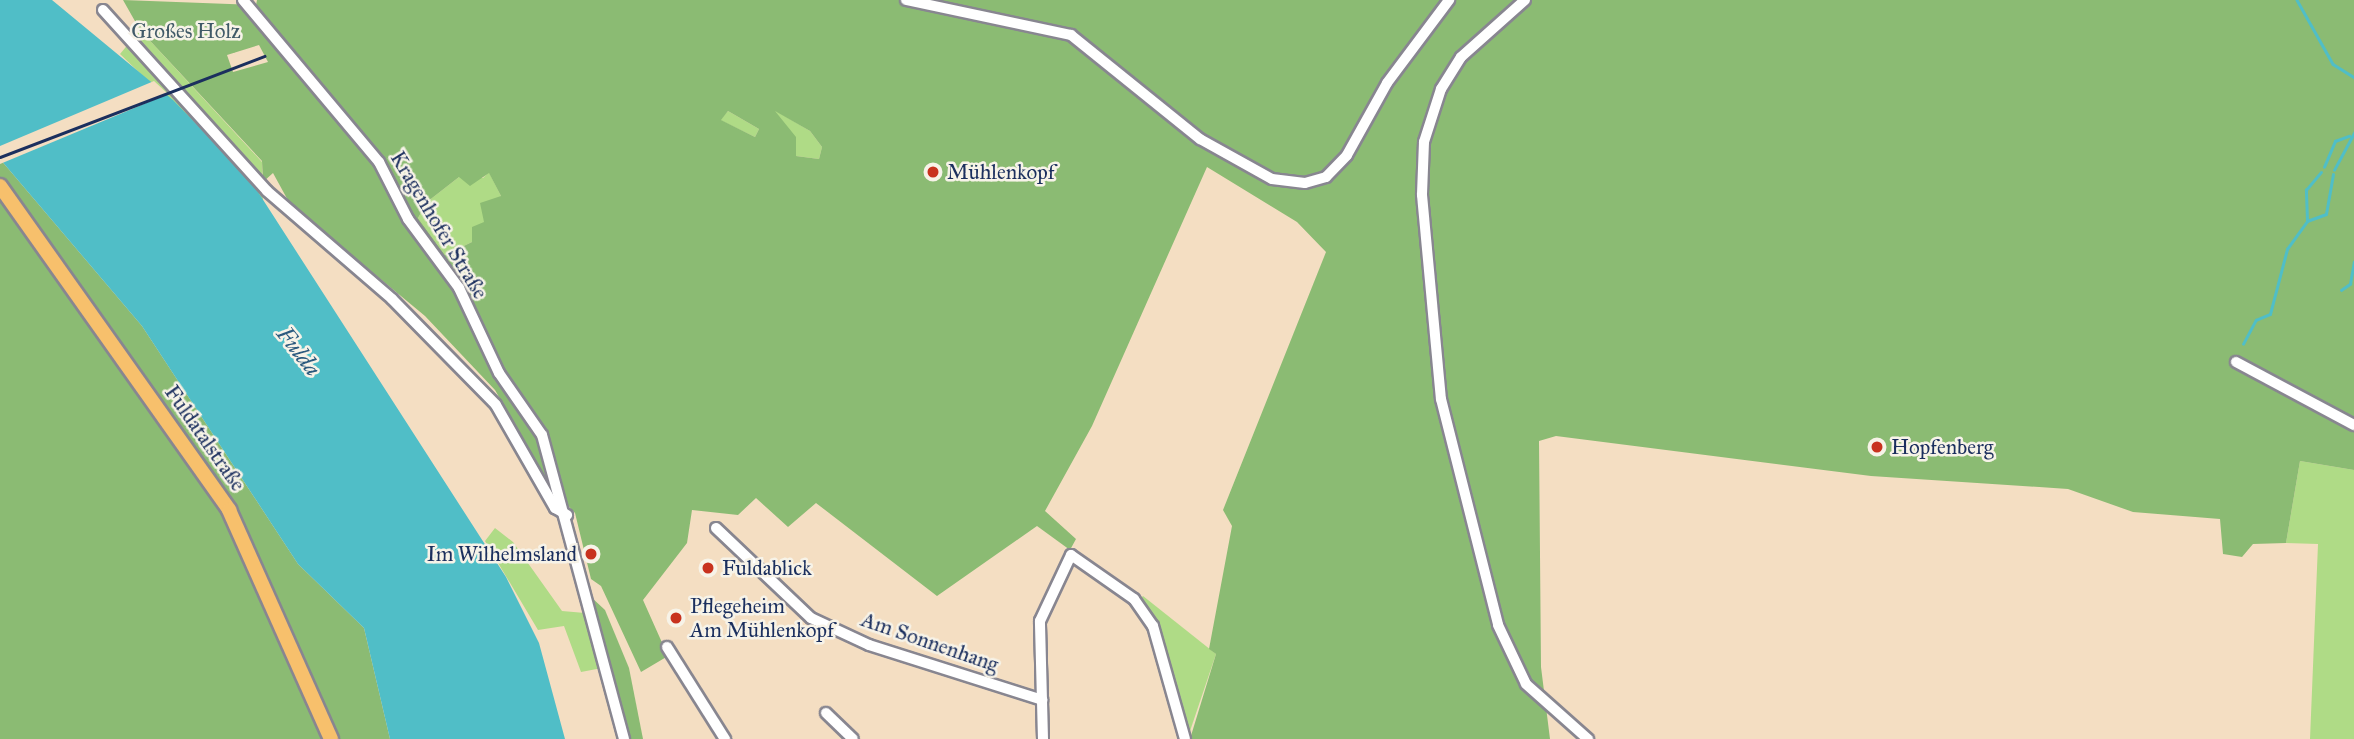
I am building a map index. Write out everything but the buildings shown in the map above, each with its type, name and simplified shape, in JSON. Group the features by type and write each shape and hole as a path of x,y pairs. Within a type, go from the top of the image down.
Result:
{"main road":[{"name":"Fuldatalstraße","path":"0,186 229,510 331,739"}],"street":[{"name":"Kragenhofer Straße","path":"243,0 379,162 408,219 459,288 499,373 542,435 567,515 624,739"},
{"path":"906,0 1079,39 1200,139 1272,178 1293,183 1326,177 1348,156 1387,83 1449,0"},
{"path":"1525,0 1467,50 1445,81 1424,142 1422,195 1441,399 1498,625 1526,684 1588,739"},
{"path":"103,10 267,191 392,299 496,405 555,508 567,515"},
{"path":"2236,362 2354,425"},
{"name":"Am Sonnenhang","path":"716,527 811,618 869,645 1042,700"},
{"path":"1042,739 1040,621 1072,555 1134,598 1153,626 1185,739"},
{"path":"667,647 725,739"},
{"path":"826,713 853,739"}],"green space":[{"name":"Großes Holz","path":"123,0 256,5 257,0 2354,0 2354,470 2300,461 2286,543 2253,544 2242,557 2223,554 2220,519 2133,512 2068,489 1871,476 1556,436 1539,441 1541,667 1550,739 1190,739 1216,654 1209,649 1232,526 1223,510 1326,252 1297,222 1207,167 1092,426 1045,511 1076,539 1070,550 1037,526 937,596 816,503 788,527 756,498 738,515 692,510 687,543 643,600 668,656 641,672 601,586 591,579 575,513 550,486 495,390 425,316 290,204 273,173 263,182 262,161 140,30","holes":["259,45 268,62 233,72 227,55","728,111 759,129 755,137 721,120","775,111 810,131 822,147 819,159 796,156 796,137","489,173 501,196 480,203 484,222 472,227 472,242 445,255 418,218 427,202 459,177 470,186"]},
{"path":"140,30 262,162 263,202 249,178 120,54"},
{"path":"773,109 810,131 822,147 819,159 796,156"},
{"path":"728,111 759,129 755,137 720,120"},
{"path":"0,159 142,326 298,564 364,628 390,739 0,739"},
{"path":"489,172 501,196 472,242 445,255 418,218 427,202 459,177 483,178"},
{"path":"2300,461 2354,470 2354,739 2310,739 2318,544 2286,543"},
{"path":"495,528 513,542 562,611 585,613 602,668 581,672 564,626 538,630 485,541"},
{"path":"1143,596 1216,654 1189,734 1140,599"},
{"path":"591,597 605,610 629,668 643,739 629,739"}],"water":[{"name":"Fulda","path":"0,0 52,0 173,100 249,178 506,577 539,643 565,739 390,739 364,628 298,564 142,326 0,159"}],"pier":[{"path":"154,81 168,94 0,164 0,146"}],"waterway":[{"path":"2297,0 2333,64 2354,77"},
{"path":"2334,170 2354,133"},
{"path":"2324,167 2335,141 2349,136"},
{"path":"2307,221 2306,190 2321,172"},
{"path":"2243,344 2256,320 2270,314 2287,249 2307,221 2326,214 2333,175"},
{"path":"2341,290 2350,284 2354,262"}],"railway":[{"path":"0,157 264,56"}],"place":[{"name":"Mühlenkopf","path":"933,172"},
{"name":"Hopfenberg","path":"1877,447"},
{"name":"Im Wilhelmsland","path":"591,554"},
{"name":"Fuldablick","path":"708,568"},
{"name":"Pflegeheim Am Mühlenkopf","path":"676,618"}]}
